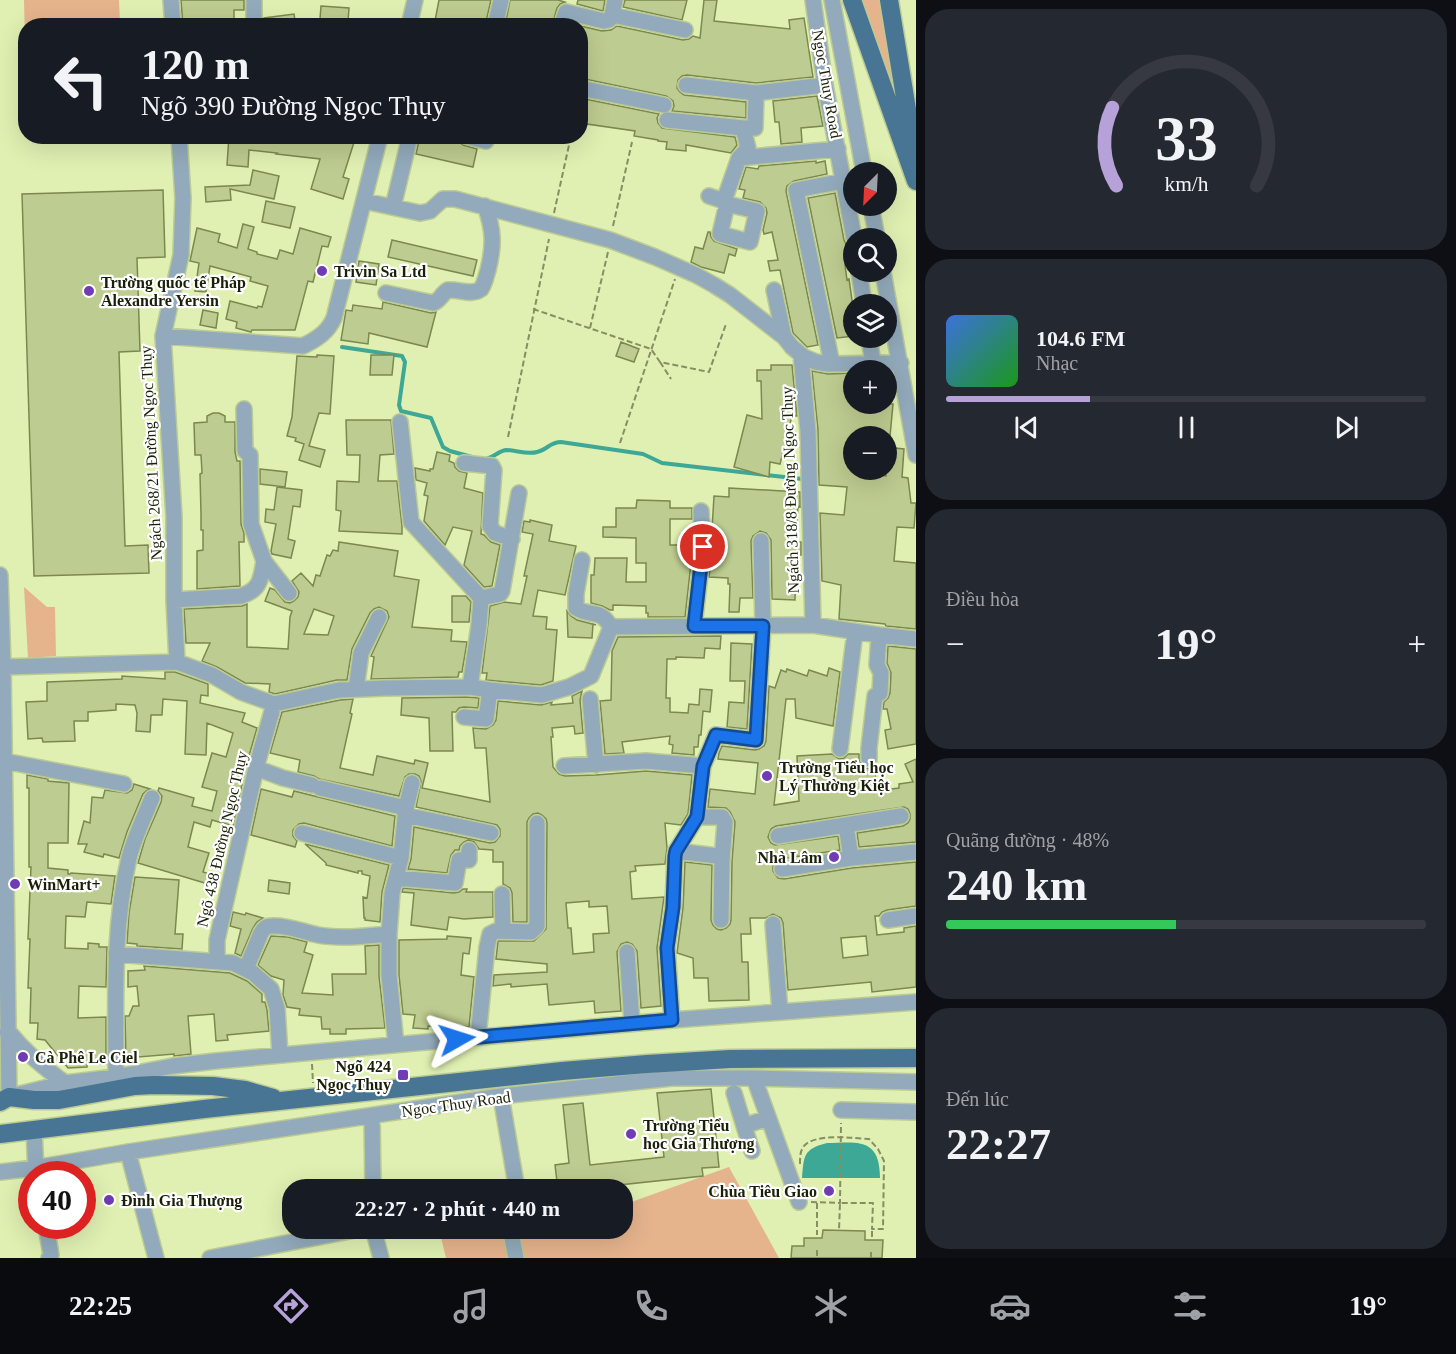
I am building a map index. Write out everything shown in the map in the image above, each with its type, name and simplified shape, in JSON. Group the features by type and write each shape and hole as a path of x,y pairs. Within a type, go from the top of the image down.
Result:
{"main road":[{"path":"852,0 916,181"},
{"path":"889,0 916,168"},
{"name":"Ngoc Thuy Road","path":"0,1134 284,1100 562,1071 730,1059 916,1058"},
{"path":"3,1099 59,1100 135,1086 154,1085 246,1090 284,1100"}],"street":[{"path":"171,0 172,18"},
{"path":"254,0 254,18"},
{"path":"411,18 415,0"},
{"path":"497,18 501,0"},
{"name":"Ngoc Thuy Road","path":"813,0 825,84 843,176"},
{"name":"Ngoc Thuy Road","path":"832,0 862,162"},
{"path":"564,18 566,12 604,21 609,20 614,7 685,30"},
{"path":"686,85 756,93 825,84"},
{"path":"588,90 666,113 744,128 755,128 756,93"},
{"path":"720,200 739,158 748,148 744,128"},
{"name":"Ngách 268/21 Đường Ngọc Thụy","path":"177,662 174,517 163,336 181,255 183,198 180,144"},
{"path":"163,336 303,346 316,339 331,325 334,318 378,144"},
{"path":"393,207 408,144"},
{"path":"739,158 838,150"},
{"path":"832,364 796,190 843,181"},
{"path":"364,201 425,213 443,199 449,198 610,240 696,275 730,295 784,337 801,355 816,362 843,364"},
{"path":"386,293 433,303 448,290 472,293 481,289 491,258 493,243 491,225 485,206"},
{"path":"885,282 916,455"},
{"path":"774,290 784,337"},
{"name":"Ngách 318/8 Đường Ngọc Thụy","path":"801,355 808,431 813,625"},
{"path":"244,409 245,451 250,455 251,524 264,561 290,593"},
{"path":"400,422 411,522 481,598 470,687"},
{"path":"464,463 492,466 494,470 490,526 495,533 512,539"},
{"path":"481,598 500,594 502,591 519,494"},
{"path":"694,626 703,547 701,511"},
{"path":"672,1020 667,948 673,907 676,851 697,817 703,766 716,735 756,740 763,626 761,541"},
{"path":"582,560 576,608 580,611 600,614 611,627"},
{"path":"174,600 249,594 261,581 264,561"},
{"path":"0,575 4,761 4,999 8,1031 3,1099 65,1083 116,1077 173,1066 632,1023 916,1002"},
{"path":"356,689 361,653 379,618"},
{"path":"611,627 813,625 916,639"},
{"path":"3,667 177,662 212,675 241,692 274,704 339,690 356,689 470,687 542,695 569,687 591,676 611,627"},
{"path":"840,749 855,632"},
{"path":"869,759 875,696 882,689 882,673 877,665 879,635"},
{"path":"464,717 486,719 489,690"},
{"path":"590,699 596,765"},
{"name":"Ngõ 438 Đường Ngọc Thụy","path":"217,962 217,940 256,768 274,704"},
{"path":"4,761 124,784"},
{"path":"564,766 646,761 703,766"},
{"path":"256,768 284,778 492,833"},
{"path":"396,1046 389,975 389,934 392,893 401,858 406,811 412,783"},
{"path":"116,1077 116,954 120,909 129,856 152,798"},
{"path":"778,836 901,816"},
{"path":"697,817 722,817 725,822 721,920"},
{"path":"478,1037 488,938 491,932 531,932 537,926 537,823"},
{"path":"846,825 851,858"},
{"path":"302,833 401,858"},
{"path":"396,878 455,884 459,860 469,860 470,850"},
{"path":"676,851 717,856 722,861"},
{"path":"782,869 851,858 916,852"},
{"path":"502,894 502,931"},
{"path":"888,920 916,916"},
{"path":"773,924 780,1012"},
{"path":"246,969 261,933 268,926 293,928 321,935 356,937 389,934"},
{"path":"627,952 632,1023"},
{"path":"116,954 233,963 254,973 271,989 278,1008 280,1055"},
{"path":"0,1046 8,1031"},
{"path":"8,1031 35,1061 65,1083"},
{"name":"Ngoc Thuy Road","path":"87,1161 128,1152 501,1096 672,1078 916,1082"},
{"path":"754,1078 799,1202"},
{"path":"734,1093 752,1151"},
{"path":"501,1096 515,1179"},
{"path":"841,1110 916,1112"},
{"path":"372,1116 373,1179"},
{"path":"744,1126 768,1118"},
{"path":"34,1129 35,1161"},
{"path":"128,1152 156,1258"},
{"name":"Ngoc Thuy Road","path":"0,1172 18,1172"},
{"path":"48,1239 51,1255 49,1258"},
{"path":"210,1258 308,1239"},
{"path":"376,1239 381,1258"},
{"path":"512,1239 516,1258"}],"path":[{"path":"508,437 569,144"},
{"path":"620,443 678,268"},
{"path":"533,309 651,349 671,379"},
{"path":"660,362 709,372 726,324"},
{"path":"311,1053 314,1097"},
{"path":"839,1230 840,1138"},
{"path":"800,1173 800,1153 805,1144 816,1139 869,1139 878,1149 884,1161 884,1229 872,1229"},
{"path":"799,1202 873,1203 872,1237"},
{"path":"816,1203 817,1235"},
{"path":"817,1250 817,1258"},
{"path":"871,1251 871,1258"}],"shaded area":[{"path":"24,0 119,0 120,18 24,18"},
{"path":"861,0 883,0 903,117"},
{"path":"24,587 47,607 55,607 56,656 28,658"},
{"path":"729,1167 779,1258 446,1258 441,1239 633,1239 633,1201"}],"water":[{"path":"849,1142 866,1145 876,1156 880,1178 802,1178 806,1154 813,1148 827,1143"}],"building":[{"path":"181,0 244,0 244,10 234,10 234,18 182,18"},
{"path":"439,0 491,0 487,18 436,18"},
{"path":"510,0 565,2 557,8 554,18 507,18"},
{"path":"578,0 605,0 603,11 577,4"},
{"path":"625,0 687,0 682,20 623,7"},
{"path":"704,0 717,0 714,21 790,29 789,20 804,18 813,77 756,83 687,75 678,80 677,88 684,95 746,102 746,118 672,111 673,101 666,96 588,80 588,28 602,31 611,30 617,26 683,40 693,36 700,38"},
{"path":"321,6 349,8 348,18 320,18"},
{"path":"294,14 295,18 264,18"},
{"path":"817,96 823,126 801,128 802,142 781,144 779,122 775,122 773,101"},
{"path":"588,100 659,114 658,123 662,128 735,137 737,145 731,153 686,145 686,151 666,149 667,142 634,136 635,131 588,124"},
{"path":"228,144 353,144 343,177 349,179 343,199 311,189 320,159 249,150 248,167 227,165"},
{"path":"418,144 462,144 477,149 473,167 416,154"},
{"path":"816,161 816,163 825,161 827,174 794,181 787,186 786,191 818,345 807,347 793,333 780,270 770,271 768,261 778,260 772,232 764,234 763,230 766,208 760,202 743,198 745,190 739,189 746,167 758,169 759,166"},
{"path":"253,170 279,176 274,199 230,189 231,200 206,202 205,187 250,185"},
{"path":"163,190 165,257 137,258 140,351 119,352 125,546 148,545 149,573 34,576 22,194"},
{"path":"835,193 843,235 843,282 849,282 851,294 843,294 843,337 837,338 808,198"},
{"path":"266,201 295,207 290,228 262,222"},
{"path":"243,224 254,227 248,249 277,259 280,250 293,254 300,228 331,237 328,247 322,246 313,282 308,281 295,330 252,330 251,332 236,328 237,322 226,319 230,301 257,308 262,307 268,286 250,281 251,277 210,266 206,292 195,291 199,263 190,261 197,228 220,234 218,242 237,248"},
{"path":"708,232 714,241 737,249 735,256 729,254 724,273 691,262 695,247 703,249"},
{"path":"392,240 477,260 473,276 388,257"},
{"path":"359,261 379,264 376,285 356,282"},
{"path":"383,302 431,313 436,312 427,347 369,333 368,344 341,340 346,310 352,311 353,305 382,309"},
{"path":"203,310 218,313 216,328 200,325"},
{"path":"621,342 639,349 634,362 616,356"},
{"path":"317,355 334,356 330,414 319,413 309,446 325,450 320,467 299,460 304,444 295,441 296,438 287,436 292,417 297,356 317,357"},
{"path":"371,355 394,355 392,375 370,375"},
{"path":"771,365 792,365 797,416 792,416 780,464 770,462 769,477 734,467 747,415 762,419 761,381 757,381 757,370 771,370"},
{"path":"812,371 843,373 843,414 892,414 891,426 843,426 843,480 897,480 897,448 904,449 902,477 908,478 911,503 916,503 914,528 897,527 894,561 916,563 916,629 839,619 841,585 822,581 820,513 844,515 847,487 819,485 818,430"},
{"path":"213,413 225,416 225,422 235,422 235,452 237,461 240,461 241,524 244,533 244,542 239,542 240,586 197,589 197,551 203,550 200,474 202,473 201,455 195,455 194,423 207,422 207,416"},
{"path":"346,420 391,420 394,454 380,455 378,481 397,481 402,534 339,531 341,511 336,510 337,481 359,482 360,455 347,455"},
{"path":"437,452 450,455 449,461 454,463 459,471 467,473 464,488 483,493 481,534 491,542 500,545 492,586 484,587 464,565 472,531 453,527 445,545 424,521 428,496 424,495 427,483 416,480 415,468 430,471 433,469"},
{"path":"260,469 287,472 285,487 260,484"},
{"path":"277,487 302,490 300,507 293,506 288,539 295,541 291,558 272,554 276,524 265,522 266,509 274,510"},
{"path":"729,488 800,492 796,542 801,542 801,555 796,555 795,600 772,599 771,540 766,533 760,531 753,536 751,541 753,598 740,598 739,612 729,612 730,584 728,584 728,578 709,577 713,548 714,496 729,497"},
{"path":"637,500 670,501 670,508 692,508 692,519 670,519 670,545 693,545 685,617 648,617 646,606 613,605 613,610 610,610 591,603 591,575 594,575 595,558 627,558 626,582 646,582 646,563 636,563 636,538 603,537 603,527 616,527 616,508 636,508"},
{"path":"530,520 552,525 549,541 576,546 565,595 538,590 533,616 547,617 546,629 557,630 553,681 541,685 486,680 487,673 482,673 490,606 504,602 521,604 533,534 522,532 524,521 530,522"},
{"path":"339,542 398,551 394,576 419,580 412,627 452,630 451,641 467,642 462,672 459,672 458,677 371,679 374,657 371,656 389,617 387,611 379,607 370,613 352,649 347,680 337,680 275,694 269,692 270,684 245,683 202,661 210,643 186,643 184,609 247,604 247,647 288,649 292,611 265,601 270,588 275,590 285,602 294,601 299,592 292,581 301,573 313,586 316,575 320,576 327,555 330,556 333,550 338,551","holes":["314,609 334,616 328,635 304,634"]},
{"path":"452,596 466,596 471,602 469,622 452,622"},
{"path":"567,611 577,620 593,624 592,638 568,637"},
{"path":"721,636 720,649 705,648 704,658 667,659 666,698 670,698 670,712 688,713 689,704 699,705 700,689 712,690 710,712 703,711 701,735 699,735 698,747 694,747 694,755 672,753 673,745 669,744 670,736 622,742 624,753 605,754 600,701 611,700 612,651 618,637"},
{"path":"731,643 752,644 747,729 727,727 729,702 744,703 745,681 730,681"},
{"path":"888,646 916,649 916,744 888,749 885,730 891,729 887,709 883,709 884,702 890,693 891,673 887,663"},
{"path":"829,668 840,672 833,726 796,718 795,699 786,699 774,805 799,801 797,756 832,754 839,759 848,754 859,754 863,768 875,767 876,791 899,788 899,784 913,782 905,764 916,759 916,842 859,847 857,833 903,826 908,823 910,814 904,807 776,826 771,829 768,837 775,845 838,836 840,850 780,859 773,865 773,871 778,878 784,879 852,868 916,862 916,906 887,910 875,916 877,935 904,932 904,928 916,926 916,987 872,992 871,982 788,990 783,923 781,918 773,914 766,918 750,918 751,934 741,934 742,962 748,962 749,1000 709,1001 708,978 694,978 693,958 677,953 683,908 685,862 712,865 711,920 717,929 726,928 731,920 735,822 726,808 708,807 710,789 755,794 758,763 718,759 719,753 722,746 755,750 764,746 769,686 775,688 781,670 786,672 787,669 807,676 809,670 827,676","holes":["866,936 868,955 843,958 841,938"]},
{"path":"165,672 175,672 208,684 208,696 201,695 200,703 245,713 242,722 257,728 233,826 212,820 210,827 194,822 188,847 209,853 203,872 210,874 208,884 138,863 145,839 161,802 162,796 158,791 159,788 194,798 192,806 212,811 217,791 202,787 212,753 226,757 233,733 207,723 206,755 185,754 187,701 163,699 162,715 151,715 150,732 136,731 135,705 116,704 116,710 88,712 88,721 74,721 75,741 43,742 42,738 28,739 26,702 47,701 47,682 122,679 122,676 165,679"},
{"path":"582,691 580,700 583,733 575,734 574,726 552,728 553,767 559,774 565,776 596,775 646,771 692,775 688,814 681,825 665,823 667,848 665,864 635,866 636,871 630,872 632,899 664,897 657,948 661,1006 641,1008 637,951 632,944 627,942 621,944 617,952 621,1011 595,1013 594,1001 549,1005 547,984 493,986 494,975 547,972 547,964 496,959 498,941 534,941 546,929 547,823 542,815 533,814 527,822 527,922 513,922 512,893 510,888 503,884 503,862 493,862 493,850 479,849 474,842 468,840 451,855 447,873 408,869 414,827 490,843 495,842 500,836 500,829 497,825 416,807 421,781 415,774 405,777 399,796 319,779 298,772 300,760 270,753 282,712 353,699 340,768 373,775 377,756 414,764 415,760 428,763 422,788 490,802 486,748 475,748 473,728 486,729 493,725 496,720 498,701 541,705 552,702 551,705 573,703 572,696","holes":["589,901 589,907 607,906 609,933 593,934 594,952 573,954 566,903"]},
{"path":"402,698 479,698 478,708 464,707 452,712 453,751 430,751 429,718 401,715"},
{"path":"27,775 48,779 48,781 69,783 68,843 48,843 48,868 68,870 68,874 115,876 111,904 87,902 85,917 66,916 65,948 88,949 88,943 107,947 106,987 79,986 78,1018 106,1017 106,1064 87,1064 87,1067 68,1068 45,1040 37,1039 38,1023 30,1023 31,988 28,988 30,939 28,939 31,867 29,867"},
{"path":"134,784 150,789 143,794 119,858 84,852 87,844 78,844 84,821 90,823 92,797 103,798 105,790 127,793 132,790"},
{"path":"261,789 292,797 294,791 395,816 392,846 304,823 299,824 293,830 293,836 297,841 295,847 251,835"},
{"path":"305,844 389,865 382,892 380,922 364,918 363,897 367,898 370,876 362,874 362,871 358,873 326,865"},
{"path":"135,877 179,880 175,934 183,934 182,949 137,946 137,944 127,943"},
{"path":"269,880 290,883 289,894 268,891"},
{"path":"403,888 454,893 463,889 467,889 466,892 493,892 493,917 464,919 449,917 447,930 411,925 414,893 402,892"},
{"path":"233,912 263,918 253,928 241,956 235,953 241,929 230,926"},
{"path":"271,936 288,937 307,942 304,952 313,955 302,993 333,995 332,974 366,974 365,946 379,945 379,976 385,1028 346,1029 346,1034 330,1034 330,1029 322,1029 321,1017 299,1015 300,1009 287,1007 283,995 284,980 271,976 258,965"},
{"path":"447,936 471,938 469,954 463,953 461,975 474,977 469,1027 449,1025 448,1028 428,1026 428,1029 413,1028 415,1015 403,1014 399,975 399,940 447,939"},
{"path":"144,966 230,973 247,981 262,994 262,1002 265,1002 267,1010 269,1031 227,1035 228,1040 216,1041 214,1014 188,1016 191,1054 126,1058 125,1016 129,1016 133,1006 139,1006 137,986 128,987 128,971 145,970"},
{"path":"711,1089 719,1167 702,1168 703,1176 633,1184 633,1179 557,1179 555,1165 569,1163 563,1105 583,1103 590,1165 664,1157 657,1093"},
{"name":"Chùa Tiêu Giao","path":"823,1230 865,1231 865,1240 883,1240 882,1258 791,1258 792,1246 804,1246 804,1238 822,1238"}],"waterway":[{"path":"342,347 402,356 405,362 399,405 401,411 431,418 443,447 472,457"},
{"path":"486,459 506,450 537,452 561,442 643,454 662,463 802,479"}],"place":[{"name":"Trivin Sa Ltd","path":"322,271"},
{"name":"Trường quốc tế Pháp Alexandre Yersin","path":"89,291"},
{"name":"Trường Tiểu học Lý Thường Kiệt","path":"767,776"},
{"name":"Nhà Lâm","path":"834,857"},
{"name":"WinMart+","path":"15,884"},
{"name":"Cà Phê Le Ciel","path":"23,1057"},
{"name":"Ngõ 424 Ngọc Thụy","path":"403,1075"},
{"name":"Trường Tiểu học Gia Thượng","path":"631,1134"},
{"name":"Chùa Tiêu Giao","path":"829,1191"},
{"name":"Đình Gia Thượng","path":"109,1200"}],"route":[{"path":"457,1039 672,1020 667,948 673,907 676,851 697,817 703,766 716,735 756,740 763,626 694,626 703,547"}]}
